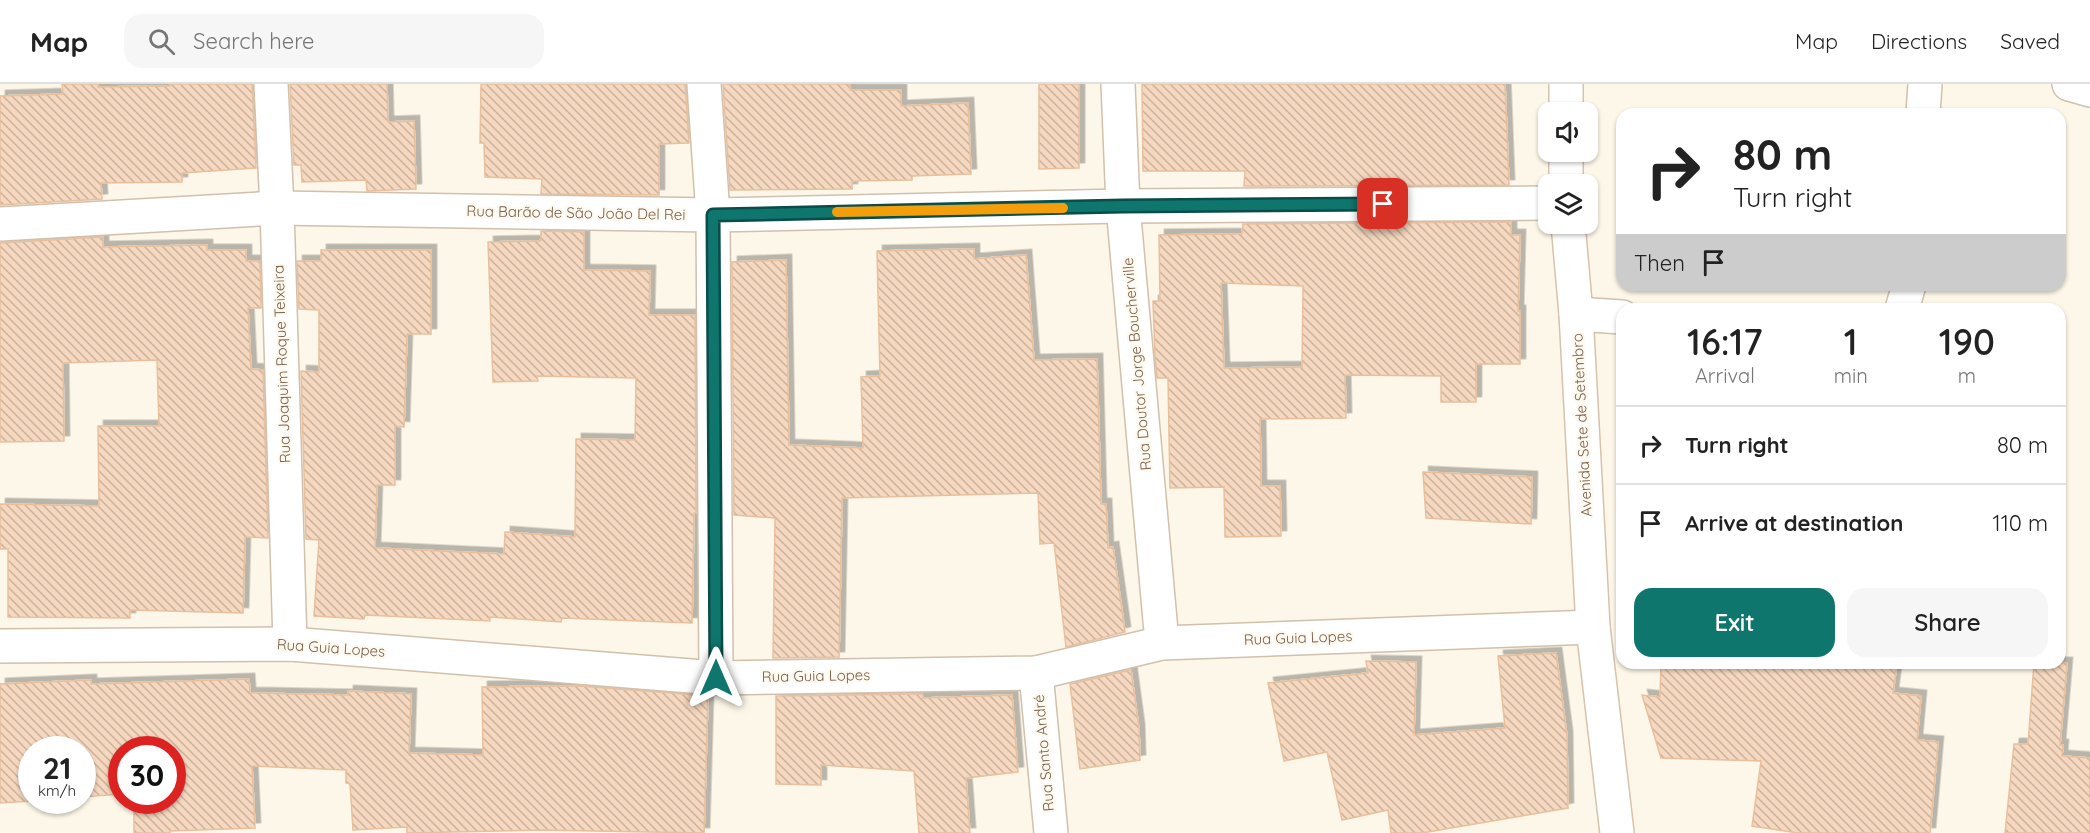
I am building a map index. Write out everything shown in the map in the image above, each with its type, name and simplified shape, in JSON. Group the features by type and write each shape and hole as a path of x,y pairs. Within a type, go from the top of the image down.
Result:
{"street":[{"name":"Rua Joaquim Roque Teixeira","path":"270,84 277,208 290,644"},
{"path":"704,84 713,215 716,678"},
{"name":"Rua Doutor Jorge Boucherville","path":"1118,84 1123,206 1162,643"},
{"path":"1566,84 1566,102"},
{"path":"1923,108 1924,84"},
{"path":"2069,84 2090,90"},
{"name":"Rua Barão de São João Del Rei","path":"0,224 277,208 713,215 1123,206 1538,202"},
{"name":"Avenida Sete de Setembro","path":"1569,234 1576,314 1593,627 1617,833"},
{"path":"1576,314 1616,317"},
{"name":"Rua Guia Lopes","path":"0,646 290,644 716,678 1036,673 1162,643 1593,627"},
{"name":"Rua Santo André","path":"1036,673 1051,833"}],"building":[{"path":"62,84 98,84 98,87 252,84 256,168 182,173 182,182 101,183 102,199 0,205 0,96 63,94"},
{"path":"290,84 387,84 388,122 414,121 416,189 367,191 366,180 302,182 301,165 294,165"},
{"path":"481,84 685,84 689,143 659,144 659,195 541,194 542,179 485,177 484,143 480,143"},
{"path":"723,84 850,84 850,90 901,90 901,106 968,103 971,174 912,176 912,180 852,181 852,189 730,190"},
{"path":"1039,84 1079,84 1079,168 1039,169"},
{"path":"1142,84 1505,84 1509,185 1244,186 1245,171 1143,171"},
{"path":"1511,222 1511,235 1520,235 1518,311 1520,311 1520,364 1476,364 1476,402 1441,402 1441,376 1345,375 1346,418 1260,419 1261,486 1280,486 1281,536 1225,537 1224,487 1170,488 1168,378 1157,378 1155,356 1153,301 1160,301 1159,235 1242,234 1243,224","holes":["1221,283 1303,286 1302,367 1224,368"]},
{"path":"541,231 584,232 584,270 650,271 649,315 695,315 696,513 694,513 692,623 562,618 561,622 490,617 490,621 365,615 364,619 314,616 319,540 306,539 301,371 319,372 319,310 299,309 297,261 321,261 321,250 431,250 431,334 407,334 404,427 395,426 395,485 377,485 375,548 504,554 505,532 575,537 576,439 635,440 636,378 537,376 538,381 493,382 488,242 539,241"},
{"path":"103,237 103,247 207,245 207,250 246,250 246,261 260,261 261,308 248,308 251,369 263,370 268,538 245,537 243,613 130,610 130,618 8,617 8,549 0,549 0,504 99,506 98,426 159,426 157,360 63,363 64,441 0,442 0,243"},
{"path":"974,249 974,259 1026,255 1034,360 1097,359 1101,504 1106,504 1108,548 1113,547 1125,632 1066,647 1054,543 1040,544 1038,493 842,498 839,657 773,658 775,518 734,515 732,262 786,260 789,445 863,448 861,377 880,376 877,251"},
{"path":"1423,472 1532,477 1531,524 1426,518"},
{"path":"1556,653 1567,736 1568,808 1422,833 1391,833 1388,810 1342,820 1327,752 1284,761 1268,683 1368,673 1366,661 1416,662 1414,735 1505,728 1498,656"},
{"path":"2067,663 2060,745 2063,745 2062,756 2090,758 2090,833 2005,833 2014,744 2028,744 2034,669 2066,669"},
{"path":"1661,669 1896,669 1893,693 1921,696 1917,740 1938,742 1930,833 1798,833 1752,826 1761,761 1661,758 1642,695 1660,697"},
{"path":"1131,670 1139,729 1140,760 1080,769 1070,684"},
{"path":"249,679 250,693 348,695 348,691 411,694 409,753 483,755 482,687 580,686 708,696 704,833 540,830 407,833 407,827 353,830 350,784 346,783 346,770 252,766 255,828 134,833 134,814 186,814 186,736 108,736 108,795 96,796 96,736 18,736 18,802 0,803 0,684 91,680 91,684"},
{"path":"922,694 923,698 1012,695 1018,772 966,778 970,833 919,833 914,771 821,765 821,785 776,784 776,696"}],"slow traffic":[{"path":"837,212 1063,208"}],"route":[{"path":"716,678 713,215 1123,206 1383,204"}]}
